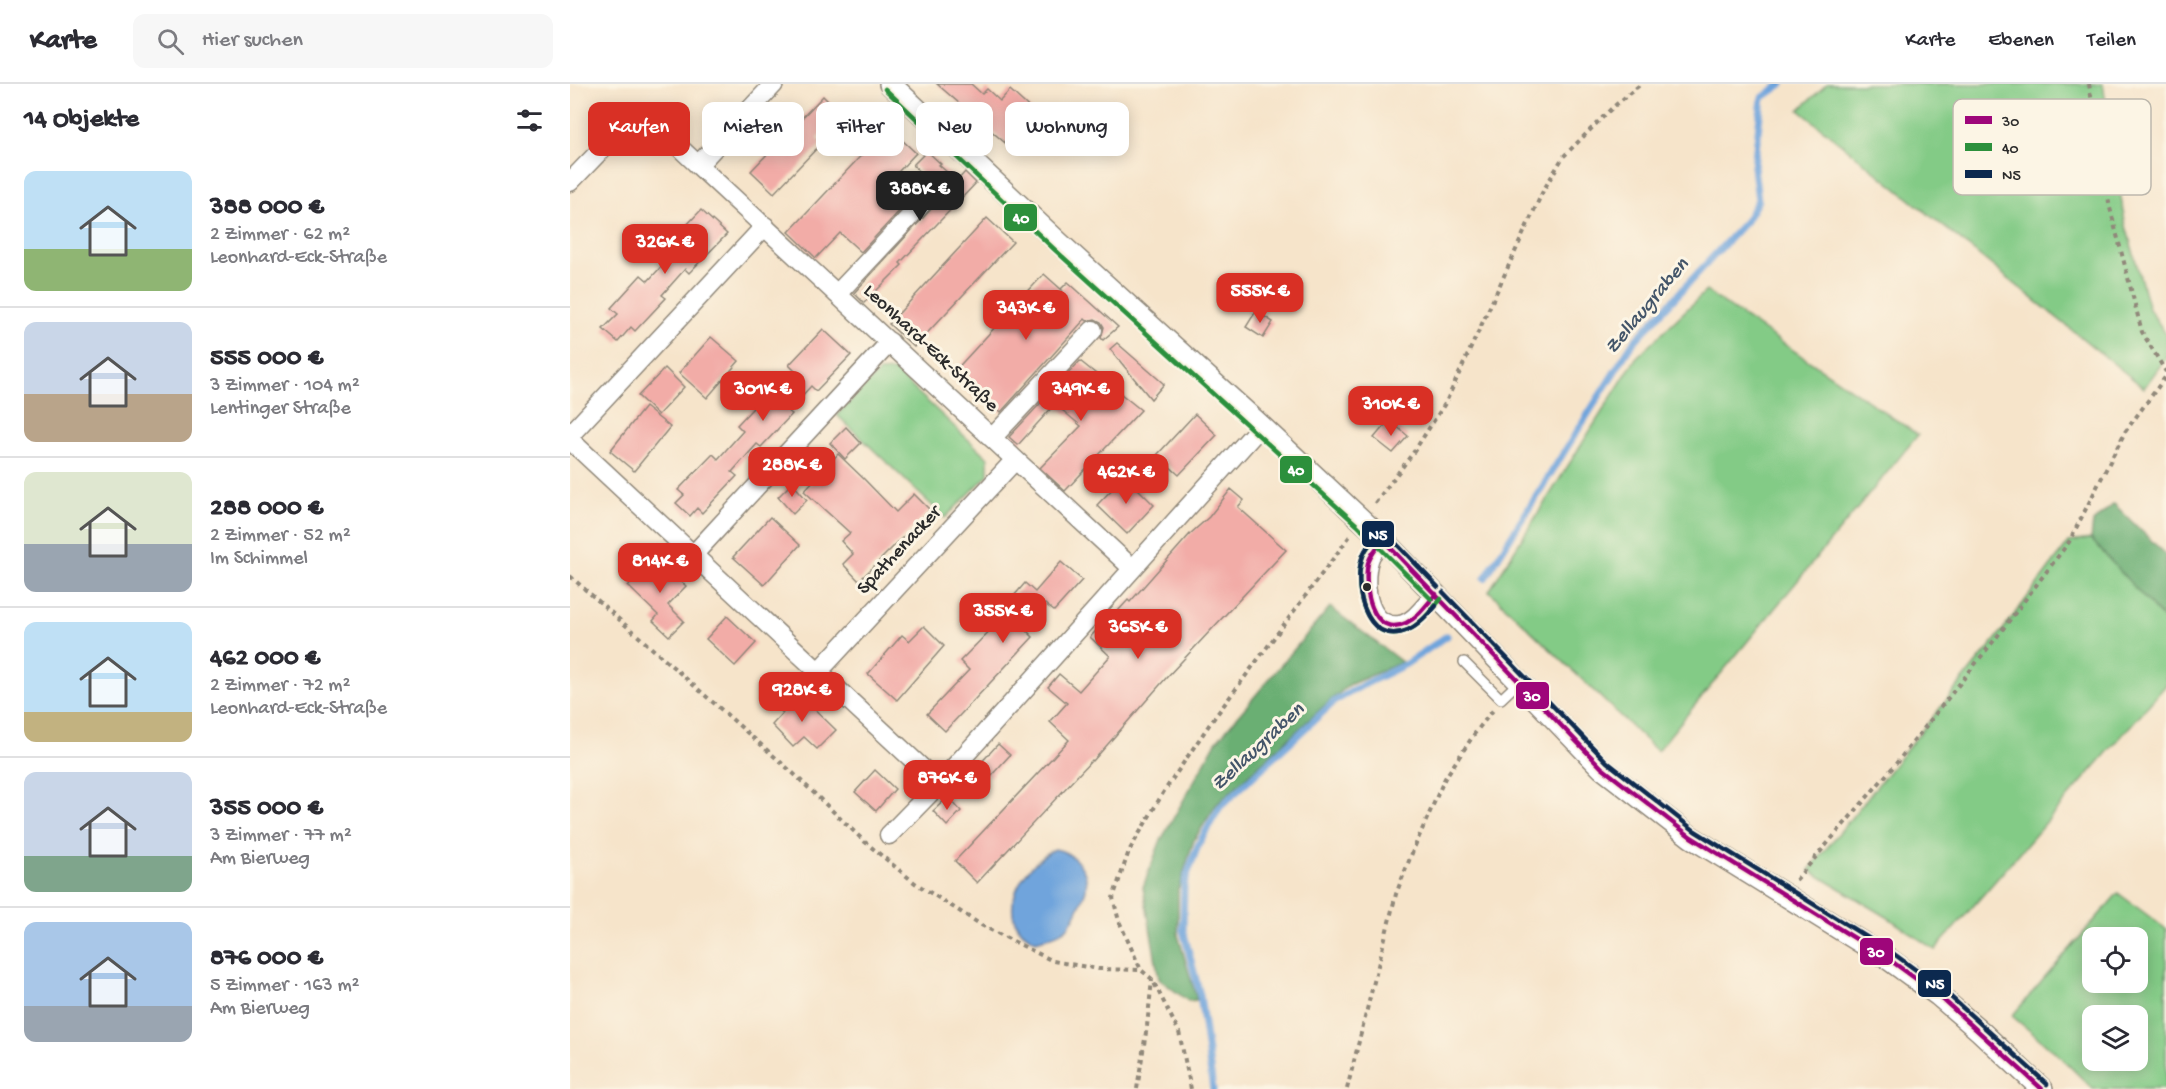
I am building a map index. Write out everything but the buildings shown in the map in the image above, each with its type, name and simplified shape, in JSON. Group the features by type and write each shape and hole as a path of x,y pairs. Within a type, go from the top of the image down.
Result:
{"street":[{"path":"698,165 774,84"},
{"path":"890,84 1059,243 1383,540 1602,768 1691,837 1890,960 1938,995 2042,1089"},
{"name":"Leonhard-Eck-Straße","path":"570,182 627,123 643,119 660,129 1132,568"},
{"name":"Leonhard-Eck-Straße","path":"837,294 932,193"},
{"path":"570,435 765,226"},
{"name":"Leonhard-Eck-Straße","path":"992,438 1093,330"},
{"path":"693,555 890,342"},
{"path":"889,835 939,784 1261,426"},
{"path":"570,440 939,784"},
{"name":"Spathenacker","path":"818,672 1015,460"},
{"path":"1383,540 1371,555 1368,572 1367,600 1374,614 1387,623 1400,625 1412,620 1436,594"}],"lane":[{"path":"1464,662 1502,699 1520,681"}],"path":[{"path":"1191,1089 1179,1032 1152,979 1141,969 1119,921 1113,898 1129,851 1163,793 1209,725 1413,453 1446,402 1543,191 1563,157 1613,107 1641,84"},
{"path":"2090,84 2092,99"},
{"path":"1785,895 1811,860 1894,766 1996,639 2069,542 2125,432 2166,374 2142,332 2108,195"},
{"path":"570,576 793,773 865,842 915,883 983,926 1053,961 1098,969 1141,969"},
{"path":"1347,1089 1396,894 1414,848 1445,778 1475,733 1502,699"},
{"path":"1137,1089 1152,979"}],"green space":[{"path":"1827,84 2103,84 2105,99 1953,99 1953,195 2121,195 2125,222 2149,309 2166,334 2166,358 2144,388 1799,110"},
{"path":"1706,291 1918,435 1657,751 1489,591 1636,358"},
{"path":"895,371 988,458 988,475 945,518 837,415 879,372"},
{"path":"2114,504 2166,555 2166,622 2091,539 2093,522"},
{"path":"2091,539 2166,622 2166,685 1935,950 1887,917 1809,870 1996,639 2069,542"},
{"path":"1330,607 1402,662 1349,685 1216,805 1194,840 1178,890 1178,935 1197,1000 1188,1001 1159,979 1143,887 1160,842 1216,742"},
{"path":"2118,893 2166,929 2166,1089 2093,1089 2054,1051 2012,1016 2082,935 2082,993 2148,993 2148,927 2089,927"}],"water":[{"path":"1055,849 1068,854 1082,868 1087,882 1086,889 1077,912 1067,928 1036,941 1022,932 1014,920 1013,907 1022,879 1043,856"}],"waterway":[{"name":"Zellaugraben","path":"1485,578 1632,344 1746,221 1758,200 1754,167 1762,98 1782,84"},
{"name":"Zellaugraben","path":"1213,1089 1200,995 1183,930 1184,883 1199,843 1220,807 1335,701 1406,664 1447,636"}],"transit line":[{"name":"40","path":"885,89 1054,249 1357,525 1431,599"},
{"name":"N5","path":"1436,606 1420,623 1408,630 1393,633 1381,630 1371,621 1361,595 1360,565 1368,545 1378,534 1386,533 1438,587"},
{"name":"40","path":"1377,535 1363,555 1359,575 1362,601 1373,624 1382,631 1394,633 1408,630 1422,620 1441,599"},
{"name":"30","path":"1383,540 1602,768 1691,837 1890,960 1938,995 2042,1089"},
{"name":"30","path":"1383,540 1368,563 1367,573 1369,596 1377,617 1385,624 1394,626 1406,623 1419,614 1436,594"},
{"name":"N5","path":"1443,592 1607,762 1695,831 1894,954 1942,989 2047,1084"}]}
